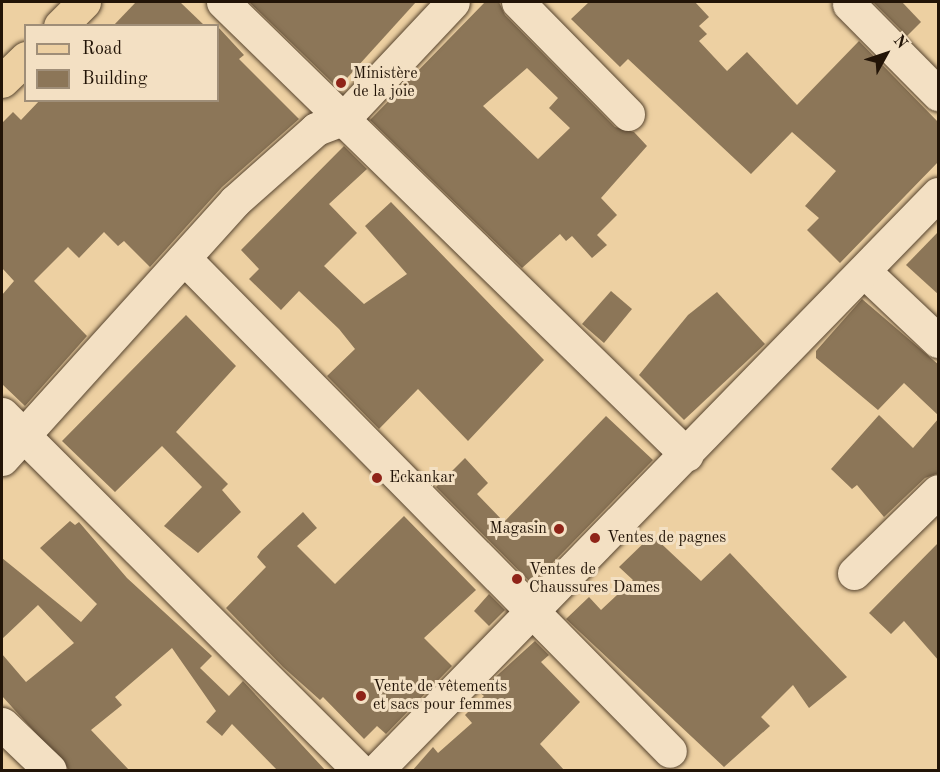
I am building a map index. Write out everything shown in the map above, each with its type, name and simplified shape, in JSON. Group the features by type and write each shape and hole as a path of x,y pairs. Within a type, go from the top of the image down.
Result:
{"main road":[{"path":"62,24 84,2"},
{"path":"2,81 24,60"}],"street":[{"path":"223,2 687,455"},
{"path":"359,771 8,436 184,258 235,201 316,129 344,118 453,2"},
{"path":"518,2 628,114"},
{"path":"849,4 939,94"},
{"path":"377,771 939,194"},
{"path":"184,258 670,751"},
{"path":"864,271 939,341"},
{"path":"854,573 939,491"},
{"path":"2,724 50,771"}],"building":[{"path":"136,2 180,2 203,24 115,24"},
{"path":"249,2 416,2 338,88"},
{"path":"485,2 499,2 505,15 615,127 634,132 647,146 601,198 617,215 597,235 607,245 592,258 572,236 566,241 560,234 522,268 370,120","holes":["527,68 558,98 549,108 570,128 538,159 483,106"]},
{"path":"589,2 695,2 709,17 699,26 707,34 699,41 727,71 747,52 797,105 859,41 939,123 939,161 840,263 807,230 819,218 805,206 836,171 792,132 751,174 628,59 620,67 571,19"},
{"path":"873,2 902,2 921,22 907,36"},
{"path":"219,28 244,55 239,59 299,119 222,187 150,267 124,241 118,246 104,232 79,258 68,247 34,281 87,336 25,406 2,384 2,295 14,281 2,268 2,123 13,112 21,120 38,102 219,102"},
{"path":"344,146 367,169 329,204 357,233 324,266 364,304 407,274 365,226 391,202 544,360 468,441 418,389 379,429 327,376 355,349 339,329 299,291 281,310 249,279 259,269 241,250"},
{"path":"939,231 939,295 906,265"},
{"path":"611,291 632,309 604,343 582,324"},
{"path":"717,292 765,344 684,420 639,375 688,315"},
{"path":"862,299 939,365 939,416 904,383 878,410 816,358 816,351"},
{"path":"186,315 236,366 176,432 228,484 222,490 241,512 198,553 164,526 202,487 162,446 115,492 62,441"},
{"path":"879,415 913,448 939,418 939,473 925,478 884,517 857,485 852,489 831,469"},
{"path":"606,416 653,460 532,584 436,487 465,458 488,483 477,494 504,522"},
{"path":"303,512 317,528 297,546 335,584 404,516 476,590 424,638 452,666 386,734 377,726 364,739 323,697 320,700 283,667 226,608 266,567 257,557 261,551"},
{"path":"70,521 75,525 79,522 127,578 212,656 200,668 229,696 243,681 326,771 278,771 232,724 222,736 206,722 216,711 172,648 115,697 122,705 91,730 130,771 70,771 2,696 2,654 26,682 74,643 38,605 2,639 2,558 81,622 97,604 40,548"},
{"path":"652,535 701,581 730,553 847,677 809,708 793,685 761,717 770,726 724,767 566,619 589,597 601,610 633,580 619,567"},
{"path":"939,542 939,661 904,621 891,634 869,613"},
{"path":"489,594 505,610 489,626 474,611"},
{"path":"535,641 549,655 541,662 580,702 540,744 565,771 412,771 433,747 438,753 472,723 465,715 484,696 479,692"}],"place":[{"name":"Ministère de la joie","path":"341,83"},
{"name":"Eckankar","path":"377,478"},
{"name":"Magasin","path":"559,529"},
{"name":"Ventes de pagnes","path":"595,538"},
{"name":"Ventes de Chaussures Dames","path":"517,579"},
{"name":"Vente de vêtements et sacs pour femmes","path":"361,696"}]}
